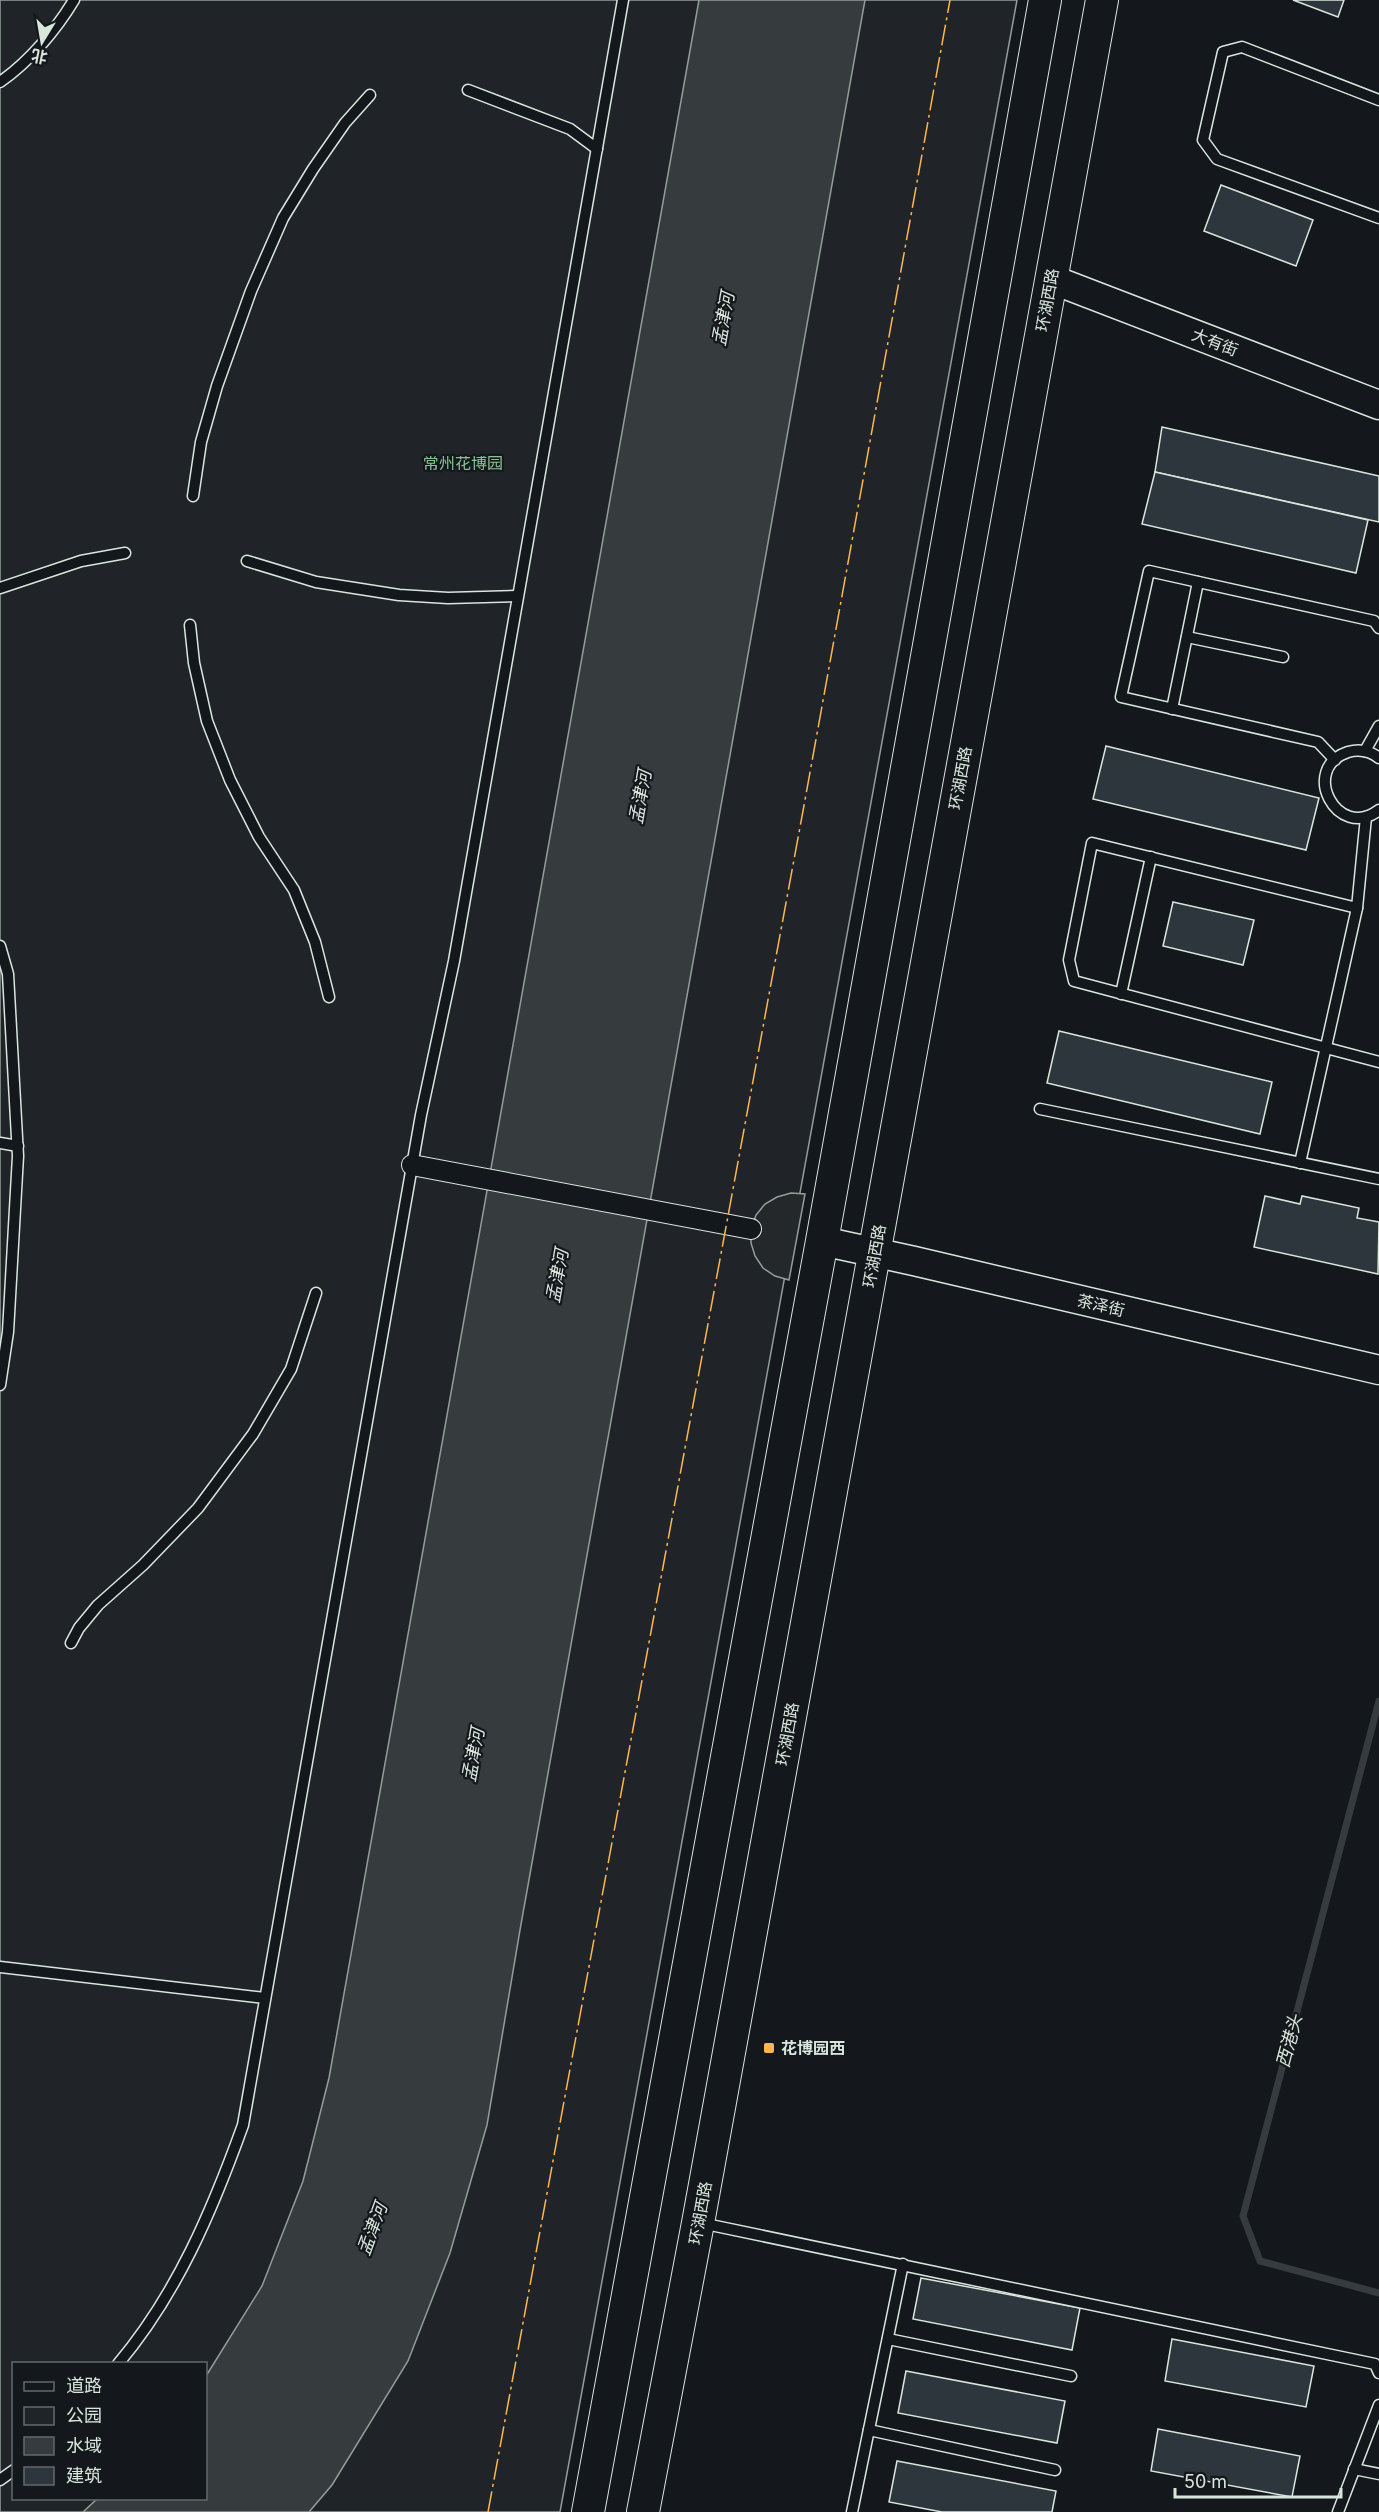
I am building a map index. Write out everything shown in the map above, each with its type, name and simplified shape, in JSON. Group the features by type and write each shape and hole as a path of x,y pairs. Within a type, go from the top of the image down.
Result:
{"main road":[{"path":"588,2512 822,1241 1045,0"},
{"name":"环湖西路","path":"643,2512 698,2223 1102,0"}],"street":[{"name":"大有街","path":"1051,279 1379,405"},
{"path":"412,1166 752,1229"},
{"name":"茶泽街","path":"822,1241 1379,1370"}],"lane":[{"path":"0,82 10,75 46,38 74,0"},
{"path":"120,2362 182,2271 220,2190 243,2125 412,1166 454,961 623,0"},
{"path":"1379,100 1242,47 1223,52 1203,141 1217,159 1379,218"},
{"path":"468,90 570,129 597,149"},
{"path":"193,496 201,442 217,386 251,291 283,218 345,123 370,95"},
{"path":"0,588 81,561 125,553"},
{"path":"247,561 316,582 399,595 448,598 517,596"},
{"path":"1335,760 1318,742 1121,697 1149,571 1374,621 1379,628"},
{"path":"1172,709 1198,582"},
{"path":"190,625 194,663 207,721 230,780 259,837 294,890 315,942 329,997"},
{"path":"1187,637 1283,657"},
{"path":"1365,751 1379,726"},
{"path":"1379,758 1365,751 1354,751 1335,760 1328,768 1325,779 1328,800 1344,815 1354,818 1366,817 1379,810"},
{"path":"1300,1163 1357,908 1366,817"},
{"path":"1357,908 1092,843 1069,960 1074,981 1325,1050 1379,1062"},
{"path":"1121,994 1151,857"},
{"path":"0,946 8,974 18,1146 8,1332 0,1385"},
{"path":"1040,1109 1379,1179"},
{"path":"0,1143 18,1146"},
{"path":"71,1643 79,1628 98,1605 143,1565 198,1508 253,1434 291,1369 316,1293"},
{"path":"0,1967 265,1998"},
{"path":"698,2223 1375,2364 1379,2373"},
{"path":"852,2512 903,2264"},
{"path":"888,2339 1071,2376"},
{"path":"1338,2512 1379,2405"},
{"path":"869,2430 1055,2470"},
{"path":"1354,2469 1379,2474"}],"green space":[{"name":"常州花博园","path":"0,0 1017,0 560,2512 0,2512"}],"shaded area":[{"path":"791,1193 805,1194 789,1280 775,1276 763,1268 755,1256 751,1243 751,1229 756,1215 765,1204"}],"water":[{"name":"孟津河","path":"699,0 865,0 487,2125 450,2253 408,2361 332,2485 309,2512 83,2512 96,2500 207,2500 207,2374 262,2286 303,2181 329,2078"}],"building":[{"path":"1293,0 1344,0 1338,17"},
{"path":"1221,185 1313,220 1296,266 1204,231"},
{"path":"1162,427 1379,476 1379,522 1155,472"},
{"path":"1155,472 1368,520 1356,573 1142,524"},
{"path":"1106,746 1319,798 1306,850 1093,799"},
{"path":"1173,902 1254,920 1243,965 1163,946"},
{"path":"1059,1031 1272,1082 1260,1134 1047,1083"},
{"path":"1265,1196 1300,1204 1302,1196 1359,1208 1357,1218 1379,1222 1378,1274 1254,1247"},
{"path":"921,2278 1080,2308 1072,2350 913,2319"},
{"path":"1172,2339 1314,2366 1306,2407 1165,2381"},
{"path":"906,2371 1065,2401 1057,2443 898,2413"},
{"path":"1158,2429 1300,2456 1292,2497 1151,2471"},
{"path":"897,2461 1056,2491 1052,2512 942,2512 889,2502"}],"waterway":[{"name":"西港头","path":"1379,1701 1243,2216 1260,2261 1379,2293"}],"power":[{"path":"488,2512 803,811 950,0"}],"place":[{"name":"花博园西","path":"769,2048"}]}
